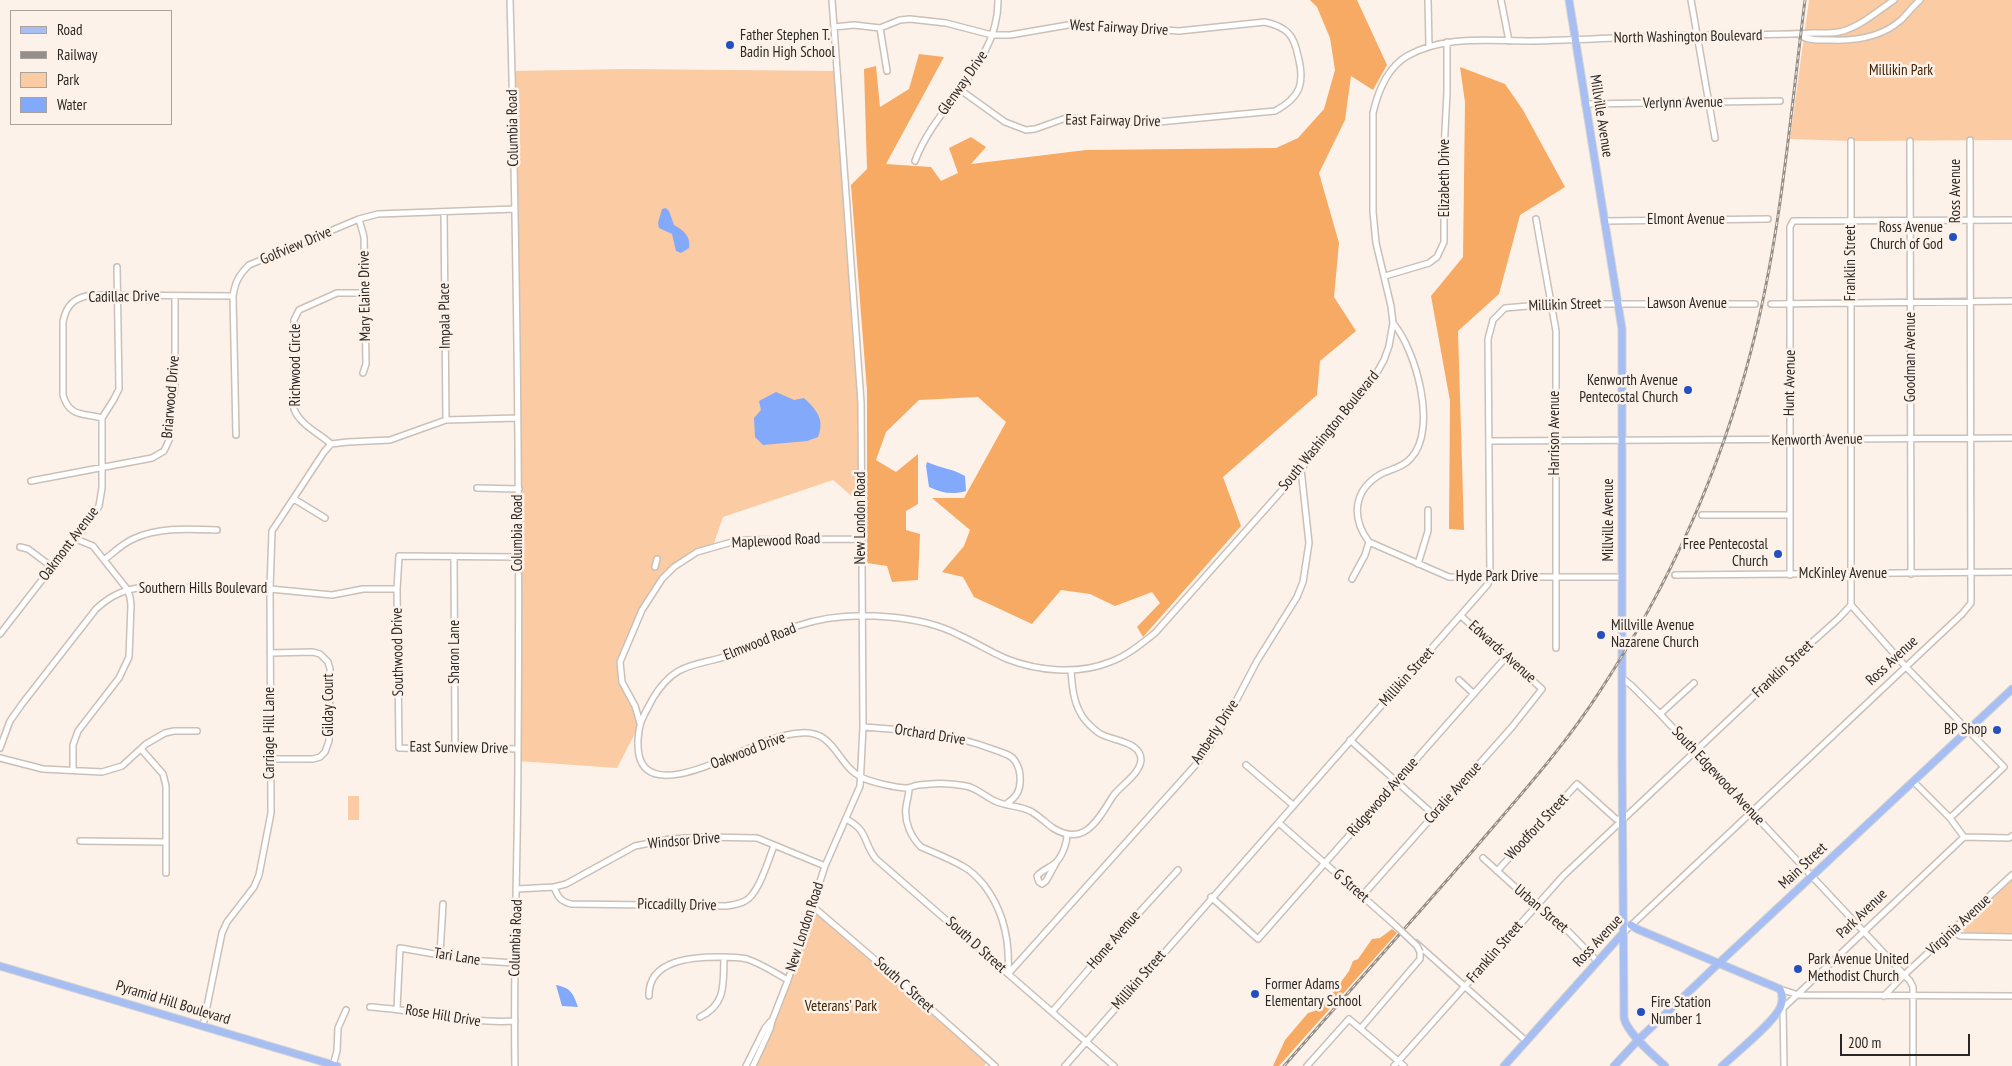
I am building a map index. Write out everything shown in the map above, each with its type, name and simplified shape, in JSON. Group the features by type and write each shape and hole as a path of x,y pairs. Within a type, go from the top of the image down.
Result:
{"main road":[{"name":"Millville Avenue","path":"1569,0 1622,329 1624,1018 1629,1029 1666,1066"},
{"name":"Main Street","path":"1614,1066 1639,1039 1719,963 2012,688"},
{"path":"1631,924 1637,929 1780,989 1782,1001 1776,1015"},
{"name":"Ross Avenue","path":"1504,1066 1623,933"},
{"name":"Pyramid Hill Boulevard","path":"0,966 335,1066"},
{"name":"Park Avenue","path":"1722,1066 1776,1015"}],"street":[{"name":"Columbia Road","path":"510,0 519,489 517,889 514,963 515,1066"},
{"name":"New London Road","path":"753,1066 770,1030 788,980 825,866 862,778 864,727 861,402 832,0"},
{"name":"Glenway Drive","path":"915,161 930,129 987,51 997,20 998,0"},
{"path":"1428,0 1429,46"},
{"path":"1501,0 1509,41"},
{"path":"1691,0 1715,138"},
{"name":"North Washington Boulevard","path":"1575,39 1697,35 1800,35 1844,31 1859,24 1894,0"},
{"name":"North Washington Boulevard","path":"1800,35 1808,39 1834,40 1867,37 1887,30 1920,0"},
{"name":"West Fairway Drive","path":"834,27 854,25 880,28 900,20 910,19 946,23 992,35 1010,35 1074,24 1179,31 1265,22 1276,24 1292,36 1299,58"},
{"path":"880,28 887,72"},
{"name":"South Washington Boulevard","path":"862,616 888,616 923,622 959,634 1006,658 1046,669 1071,670 1110,662 1132,650 1154,634 1301,469 1378,373 1389,346 1393,323 1392,306 1376,243 1373,212 1373,113 1384,80 1394,67 1406,57 1429,46 1447,42 1575,39"},
{"name":"Elizabeth Drive","path":"1385,276 1429,263 1436,257 1444,242 1447,42"},
{"name":"East Fairway Drive","path":"959,90 1005,122 1026,130 1035,129 1066,118 1148,123 1162,122 1275,111 1292,100 1298,92 1302,82 1299,58"},
{"name":"Verlynn Avenue","path":"1585,104 1780,101"},
{"name":"Ross Avenue","path":"1623,933 1969,607 1972,597 1970,140"},
{"name":"Franklin Street","path":"1394,1066 1535,905 1563,876 1851,605 1851,141"},
{"name":"Goodman Avenue","path":"1910,141 1911,574"},
{"name":"Golfview Drive","path":"236,434 233,296 235,283 240,274 250,266 360,219 378,214 515,209"},
{"name":"Impala Place","path":"444,213 446,420"},
{"name":"Mary Elaine Drive","path":"360,219 364,237 366,364 363,373"},
{"name":"Harrison Avenue","path":"1536,219 1556,332 1556,648"},
{"name":"Elmont Avenue","path":"1605,221 1768,219"},
{"path":"1851,220 2012,220"},
{"name":"Hunt Avenue","path":"1790,575 1790,227 1793,221 1851,220"},
{"path":"102,418 119,389 117,267"},
{"name":"Richwood Circle","path":"331,444 303,422 297,416 294,409 294,320 299,310 337,293 364,293"},
{"name":"Cadillac Drive","path":"102,418 70,410 63,395 63,322 65,312 75,299 91,295 233,296"},
{"name":"Briarwood Drive","path":"31,481 152,458 164,451 168,444 175,387 175,296"},
{"path":"1771,304 2012,301"},
{"name":"Millikin Street","path":"1065,1066 1211,897 1488,584 1490,577 1490,441 1488,339 1493,320 1506,308 1551,304 1619,304"},
{"name":"Lawson Avenue","path":"1619,304 1755,304"},
{"path":"1352,579 1369,542 1357,518 1361,495 1372,481 1381,474 1408,462 1416,451 1422,437 1422,394 1415,368 1402,334 1393,323"},
{"name":"Oakmont Avenue","path":"0,634 76,539 99,506 102,488 102,418"},
{"path":"331,444 390,440 446,420 517,418"},
{"name":"Kenworth Avenue","path":"1490,441 2012,438"},
{"name":"Carriage Hill Lane","path":"203,1026 222,933 227,922 254,887 260,875 271,813 270,589 272,531 331,444"},
{"name":"Amberly Drive","path":"1008,974 1200,760 1226,720 1263,652 1298,597 1303,582 1308,543 1301,469"},
{"path":"477,488 519,489"},
{"path":"294,499 325,518"},
{"path":"1418,564 1428,531 1428,510"},
{"path":"1702,515 1790,515"},
{"path":"104,560 131,540 152,532 179,529 217,530"},
{"path":"73,770 73,745 78,731 119,678 129,657 131,605 127,589 93,546 76,539"},
{"name":"Maplewood Road","path":"640,724 635,706 622,682 620,662 642,610 662,579 674,567 697,552 739,540 861,539"},
{"name":"Hyde Park Drive","path":"1369,542 1449,577 1622,577"},
{"path":"20,547 28,549 52,567"},
{"name":"Southwood Drive","path":"399,748 398,556 454,557"},
{"path":"454,557 518,557"},
{"name":"Sharon Lane","path":"453,746 455,742 454,557"},
{"path":"655,567 657,559"},
{"name":"McKinley Avenue","path":"1675,575 2012,572"},
{"name":"Southern Hills Boulevard","path":"0,748 10,721 96,609 106,600 127,589 145,587 270,589 332,594 363,589 397,589"},
{"path":"1851,605 1906,667 2004,767 1950,818"},
{"name":"Elmwood Road","path":"648,708 666,680 674,672 732,655 801,625 839,617 862,616"},
{"name":"Edwards Avenue","path":"1461,616 1542,689"},
{"name":"Gilday Court","path":"270,653 313,652 324,657 330,669 329,741 324,752 320,757 313,759 270,759"},
{"name":"Ridgewood Avenue","path":"1211,897 1258,939 1507,656"},
{"path":"862,778 909,788 921,784 961,784 972,787 992,800 1022,806 1056,830 1067,834 1084,832 1096,824 1121,786 1138,769 1141,757 1138,750 1099,733 1081,716 1073,694 1071,670"},
{"name":"South Edgewood Avenue","path":"1622,678 1660,714 1904,975 1913,987 1913,996"},
{"path":"1459,680 1474,694"},
{"path":"1660,714 1694,684"},
{"name":"Coralie Avenue","path":"1362,896 1512,727 1542,689"},
{"path":"635,706 648,708"},
{"name":"Oakwood Drive","path":"648,708 640,724 638,750 641,761 652,772 667,774 684,773 705,767 782,736 799,732 812,732 832,745 848,766 862,778"},
{"name":"Orchard Drive","path":"864,727 923,731 949,736 974,742 1009,756 1015,761 1019,770 1020,778 1017,796"},
{"path":"0,758 42,769 102,772 122,766 150,741 165,733 197,731"},
{"path":"1350,740 1434,815"},
{"name":"East Sunview Drive","path":"399,748 448,749 453,746 518,749"},
{"path":"141,749 163,774 166,786 166,873"},
{"path":"1246,765 1293,805"},
{"path":"1914,782 1950,818 1964,837 2009,838 2012,836"},
{"name":"Woodford Street","path":"1497,871 1577,784 1616,818 1622,820"},
{"path":"909,788 906,815 909,829 916,841 921,847 965,867 976,876 993,897 1001,913 1006,932 1008,974"},
{"path":"1006,804 1017,796 1022,806"},
{"name":"South D Street","path":"846,819 862,829 868,847 876,859 1114,1066"},
{"name":"G Street","path":"1278,823 1395,925 1417,946 1420,952 1420,959 1361,1028"},
{"path":"1056,863 1067,841 1067,834"},
{"name":"Park Avenue","path":"1776,1015 1964,837"},
{"name":"Windsor Drive","path":"517,889 554,887 566,884 635,846 670,839 757,838 825,866"},
{"path":"80,841 165,842"},
{"name":"Piccadilly Drive","path":"554,887 559,899 570,904 726,906 737,904 746,901 756,890 774,846"},
{"name":"Urban Street","path":"1483,858 1535,905 1568,931 1597,961"},
{"name":"Home Avenue","path":"1052,1012 1106,948 1178,870"},
{"name":"Virginia Avenue","path":"1884,996 1904,975 2012,875"},
{"path":"440,954 443,904"},
{"name":"South C Street","path":"811,905 995,1066"},
{"path":"1952,931 1960,936 2012,936"},
{"path":"1410,937 1526,1041"},
{"name":"Tari Lane","path":"397,1008 400,948 469,960 514,963"},
{"path":"648,996 648,988 652,980 667,965 697,957 747,959 788,980"},
{"path":"700,1017 710,1012 718,1004 721,996 724,957"},
{"path":"1780,989 1798,995 2012,996"},
{"path":"1913,996 1913,1066"},
{"name":"Rose Hill Drive","path":"370,1007 397,1008 489,1023 515,1021"},
{"path":"1783,1008 1784,1066"},
{"path":"335,1066 338,1028 346,1010"},
{"path":"1307,1066 1349,1019 1404,1066"},
{"name":"New London Road","path":"746,1066 765,1028 772,1021"}],"green space":[{"name":"Millikin Park","path":"1809,0 2012,0 2012,140 1851,141 1790,139"},
{"path":"626,69 837,71 859,359 861,504 833,480 723,517 713,546 674,567 651,594 620,662 620,672 640,724 617,768 518,761 518,557 512,71"},
{"path":"348,796 359,796 359,820 348,820"},
{"path":"2012,880 2012,934 1966,934 1963,930 1963,924"},
{"name":"Veterans’ Park","path":"811,905 989,1060 984,1066 753,1066 770,1029"}],"shaded area":[{"path":"1310,0 1357,0 1387,65 1373,90 1351,76 1345,120 1319,173 1339,243 1334,297 1356,331 1320,361 1317,395 1223,477 1241,526 1143,637 1137,627 1160,603 1152,592 1115,606 1090,594 1061,590 1032,624 974,597 963,577 942,572 964,546 970,530 932,498 964,498 1006,422 978,397 919,400 886,432 876,460 896,472 918,454 918,504 906,511 906,530 920,534 918,580 892,582 887,566 867,563 867,391 851,185 867,169 864,69 876,66 880,107 909,89 919,54 944,57 886,164 931,167 941,181 958,173 949,148 971,137 986,147 971,164 1086,150 1276,148 1298,138 1324,109 1335,70 1330,38 1317,7"},
{"path":"1460,67 1505,84 1523,110 1565,187 1520,215 1499,294 1458,331 1464,530 1449,529 1450,401 1431,296 1463,257 1465,102"},
{"path":"1392,929 1397,933 1279,1066 1273,1066 1285,1040 1308,1013 1321,1009 1349,971 1353,961 1358,959 1372,939 1380,938"}],"water":[{"path":"666,208 674,225 683,231 689,240 689,248 681,253 676,251 672,234 659,228 658,223 662,209"},
{"path":"776,392 794,400 804,398 809,402 820,420 821,425 818,437 807,441 763,445 755,437 754,418 761,410 759,401"},
{"path":"927,462 965,476 966,491 947,493 929,487"},
{"path":"556,985 571,992 578,1007 562,1006"}],"railway":[{"path":"1284,1066 1554,755 1585,713 1625,651 1669,570 1708,484 1724,441 1751,351 1770,264 1784,176 1805,0"}],"place":[{"name":"Father Stephen T. Badin High School","path":"730,45"},
{"name":"Ross Avenue Church of God","path":"1953,237"},
{"name":"Kenworth Avenue Pentecostal Church","path":"1688,390"},
{"name":"Free Pentecostal Church","path":"1778,554"},
{"name":"Millville Avenue Nazarene Church","path":"1601,635"},
{"name":"BP Shop","path":"1997,730"},
{"name":"Park Avenue United Methodist Church","path":"1798,969"},
{"name":"Former Adams Elementary School","path":"1255,994"},
{"name":"Fire Station Number 1","path":"1641,1012"}]}
